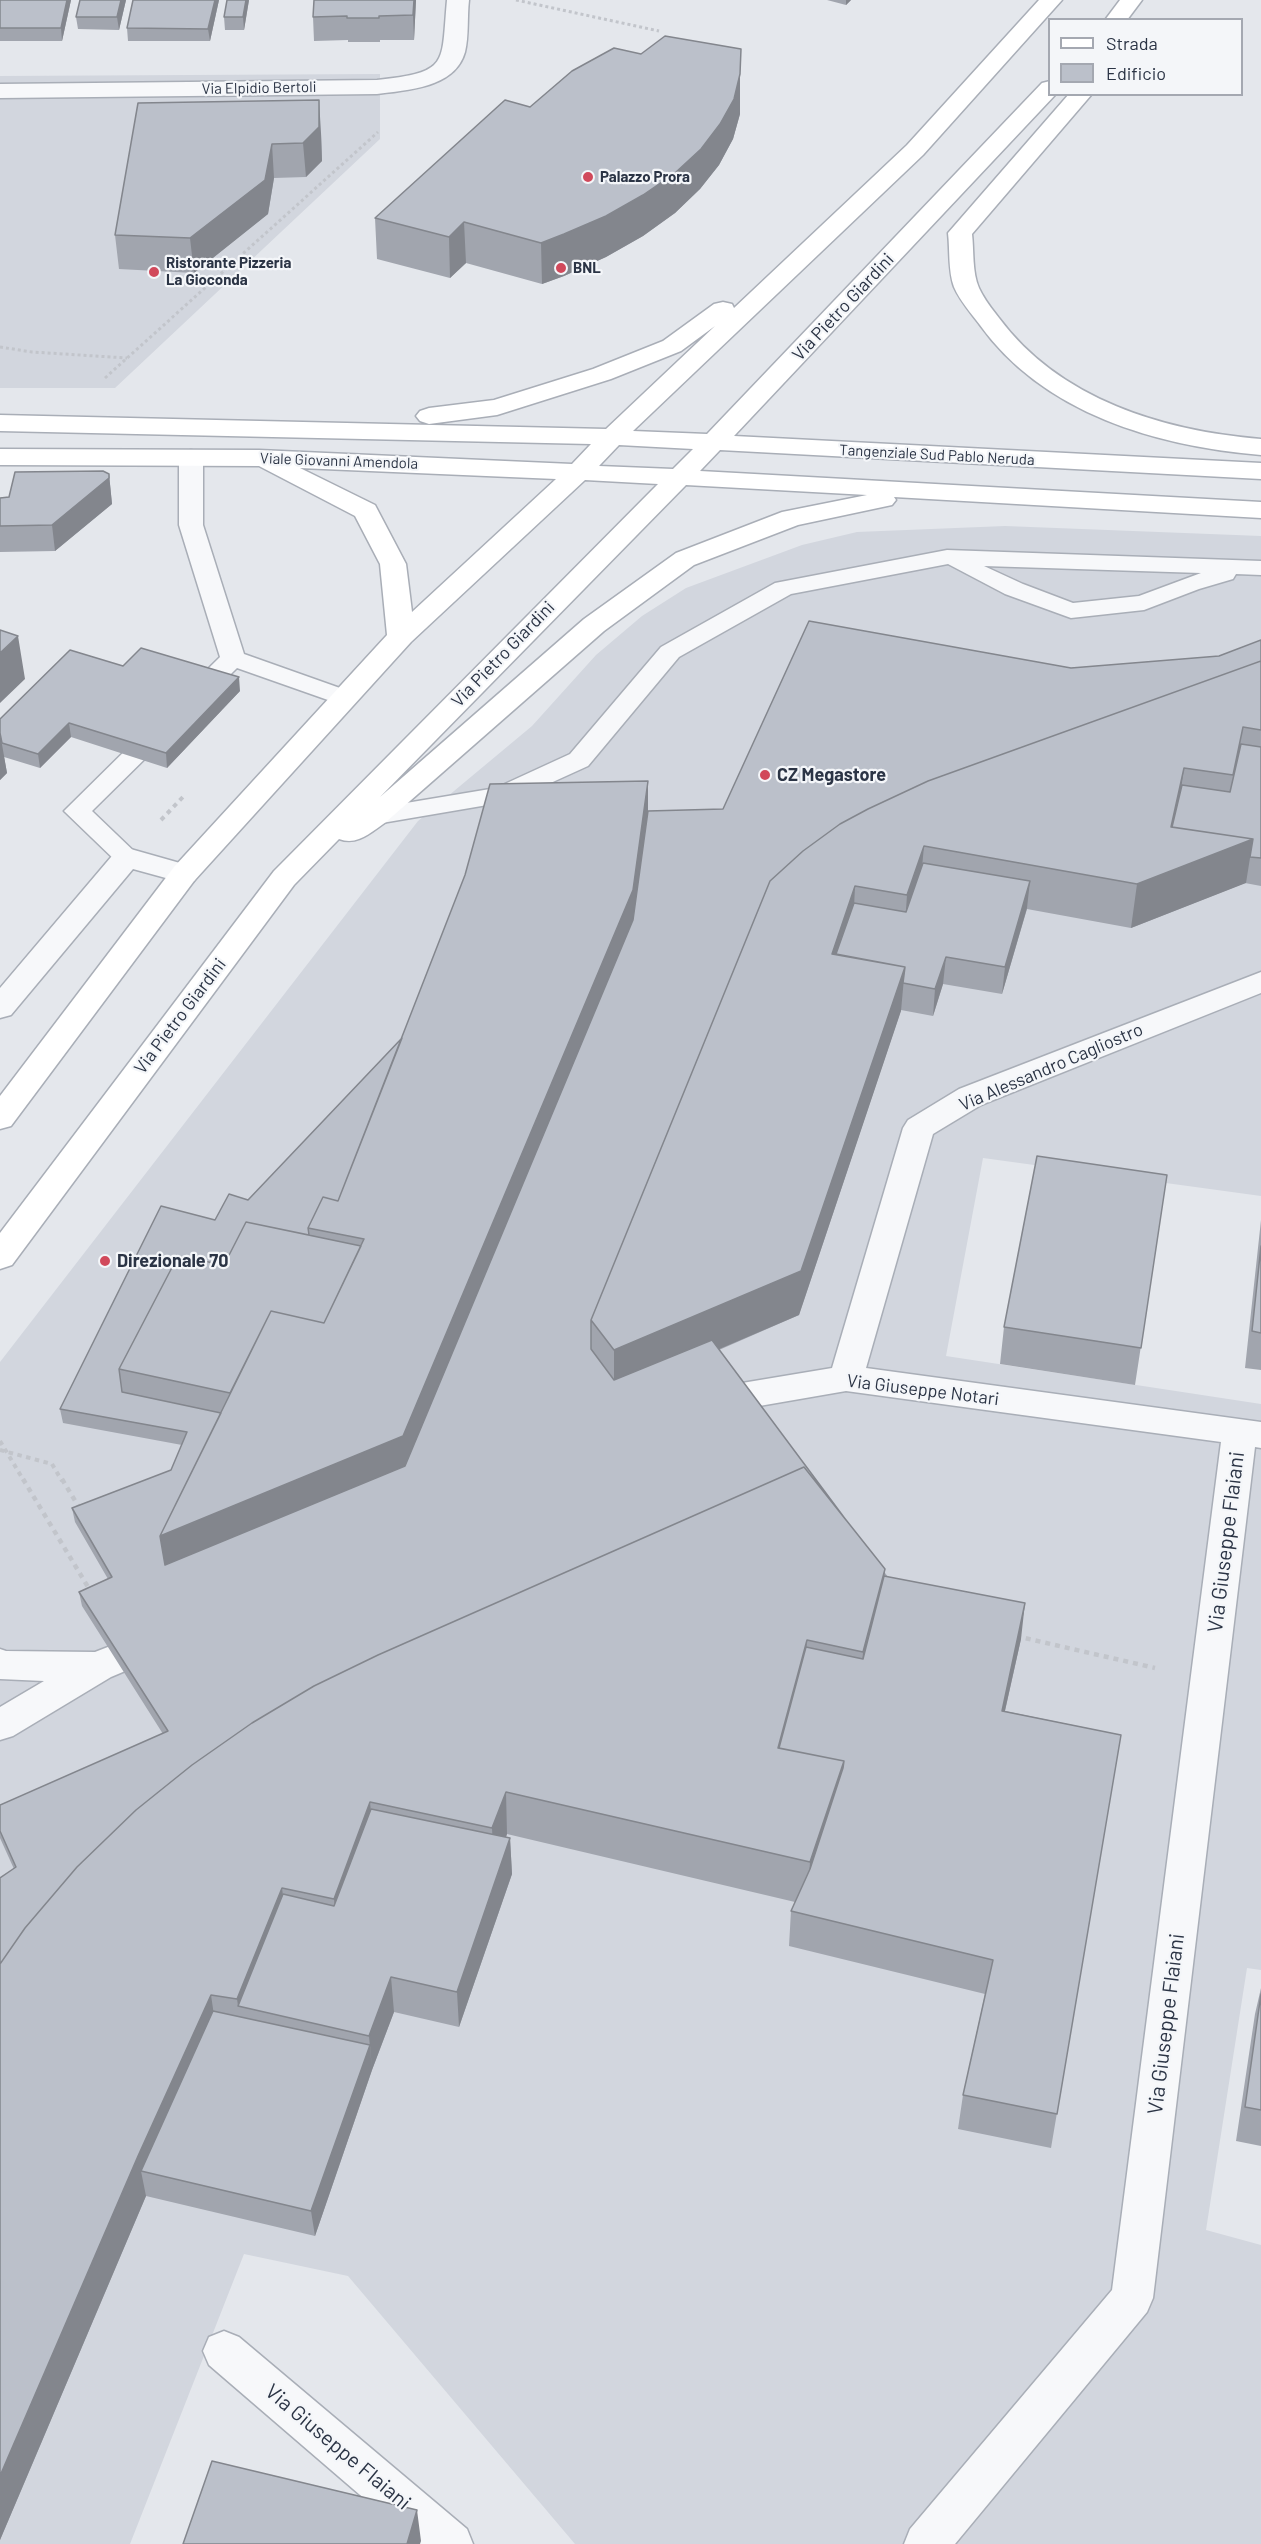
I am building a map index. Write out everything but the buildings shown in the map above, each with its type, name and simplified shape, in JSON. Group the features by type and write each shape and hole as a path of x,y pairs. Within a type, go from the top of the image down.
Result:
{"main road":[{"path":"0,1118 184,874 401,636 579,472 612,437 915,150 1052,0"},
{"name":"Via Pietro Giardini","path":"0,1257 284,878 713,443 1048,90"},
{"path":"1079,96 960,233 965,284 987,321 1014,354 1054,385 1096,408 1141,424 1194,438 1261,447"},
{"path":"315,429 496,407 602,374 672,346 756,285 824,211 915,150"},
{"name":"Viale Giovanni Amendola","path":"0,423 612,437"},
{"name":"Tangenziale Sud Pablo Neruda","path":"612,437 1261,471"},
{"name":"Viale Giovanni Amendola","path":"0,457 259,458 678,477"},
{"path":"259,458 366,511 393,564 401,636"},
{"name":"Tangenziale Sud Pablo Neruda","path":"678,477 1261,510"},
{"path":"284,878 376,816 594,625 685,559 791,518 933,491"}],"street":[{"name":"Via Elpidio Bertoli","path":"0,91 377,87 407,83 432,75 446,66 454,54 458,0"},
{"path":"0,1008 127,857 184,874"},
{"name":"Via Alessandro Cagliostro","path":"846,1378 919,1128 970,1097 1261,982"},
{"name":"Via Giuseppe Notari","path":"682,1420 736,1397 846,1378 1250,1433"},
{"name":"Via Giuseppe Flaiani","path":"926,2544 1132,2298 1209,1680 1250,1433"},
{"path":"0,1725 98,1667 182,1632"},
{"path":"0,1664 4,1666 98,1667"},
{"name":"Via Giuseppe Flaiani","path":"224,2351 452,2544"}],"lane":[{"path":"191,457 191,525 233,658"},
{"path":"376,816 502,795 579,760 670,652 784,588 947,557 1254,567"},
{"path":"947,557 1014,589 1071,611 1144,603 1190,584 1254,567"},
{"path":"233,658 345,698"},
{"path":"127,857 77,811 233,658"}],"path":[{"path":"516,0 659,31"},
{"path":"102,381 380,130"},
{"path":"0,346 32,352 128,358"},
{"path":"0,1441 96,1600"},
{"path":"0,1450 52,1464"},
{"path":"1011,1635 1209,1680"}],"shaded area":[{"path":"380,74 380,139 115,388 0,388 0,76"},
{"path":"1005,526 1261,536 1261,1196 983,1158 946,1356 1261,1404 1261,1970 1247,1968 1206,2230 1261,2245 1261,2544 575,2544 348,2276 244,2254 130,2544 0,2544 0,1362 418,821 532,726 596,655 642,616 686,588 802,545 857,532"}],"place":[{"name":"Palazzo Prora","path":"588,177"},
{"name":"BNL","path":"561,268"},
{"name":"Ristorante Pizzeria La Gioconda","path":"154,272"},
{"name":"CZ Megastore","path":"765,775"},
{"name":"Direzionale 70","path":"105,1261"}]}
